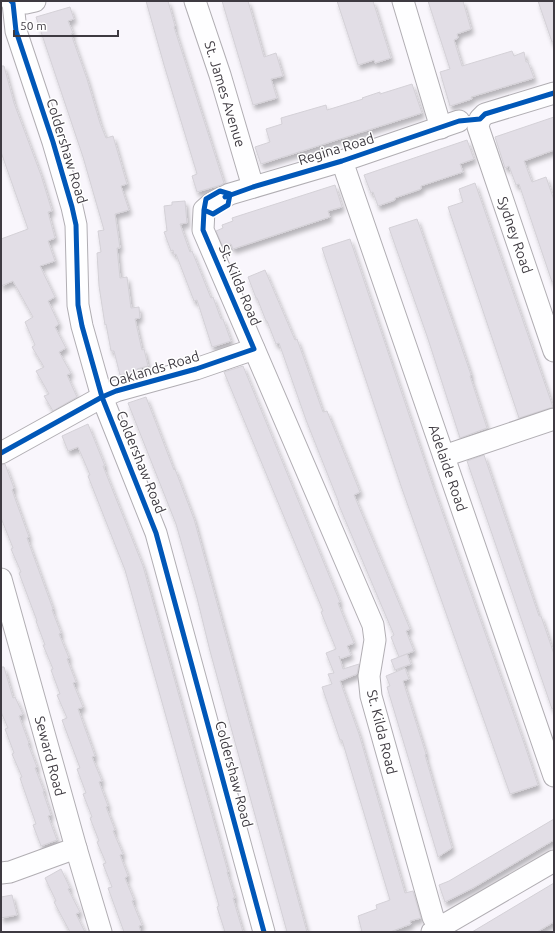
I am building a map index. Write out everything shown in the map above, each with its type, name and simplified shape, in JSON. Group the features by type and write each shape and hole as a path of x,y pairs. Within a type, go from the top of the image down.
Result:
{"street":[{"path":"12,2 26,4 35,1"},
{"name":"St. James Avenue","path":"195,1 220,75 253,187"},
{"name":"Regina Road","path":"203,230 204,210 212,203 230,194 342,161 450,124 403,1"},
{"name":"Coldershaw Road","path":"12,2 8,34 53,142 76,225 78,305 82,326 102,397 156,533 264,932"},
{"name":"Sydney Road","path":"554,93 485,114 480,119 478,127 554,351"},
{"name":"Adelaide Road","path":"342,161 415,377 444,456 554,776"},
{"name":"St. Kilda Road","path":"203,230 373,626 375,640 369,676 371,696 436,930"},
{"name":"Oaklands Road","path":"1,453 102,397 116,391 196,369 254,349"},
{"path":"444,456 554,419"},
{"name":"Seward Road","path":"1,579 101,932"},
{"path":"1,873 10,872 76,848"},
{"path":"436,930 554,861"}],"building":[{"path":"146,1 168,1 174,27 224,183 221,185 197,192 192,176 197,174"},
{"path":"222,1 248,1 264,57 276,53 283,76 271,79 277,98 253,105"},
{"path":"337,1 373,1 391,58 375,63 374,60 358,65"},
{"path":"428,1 463,1 471,29 457,34 458,38 454,40 462,66 512,51 514,56 524,52 526,62 528,62 534,78 471,97 472,99 450,106 440,72 450,69"},
{"path":"538,1 554,1 554,42 552,42"},
{"path":"70,7 74,19 68,21 73,33 71,34 87,79 100,123 106,138 113,136 127,184 121,186 129,210 115,214 120,248 117,248 120,278 127,277 131,308 139,307 140,318 135,319 142,350 144,349 148,366 137,369 138,371 120,375 114,351 111,351 99,286 97,253 101,252 98,231 104,230 83,157 36,17"},
{"path":"1,66 4,66 14,103 41,175 52,211 48,212 55,238 48,241 55,261 40,266 55,297 48,301 59,324 55,327 66,348 59,352 71,373 67,375 77,397 53,411 44,396 49,394 36,371 44,367 32,347 35,345 25,322 33,317 13,281 1,286 1,239 28,229 1,152"},
{"path":"412,84 422,113 261,164 255,147 270,142 266,129 282,124 281,118 326,105 327,110 380,92 380,94"},
{"path":"554,117 554,150 524,161 532,182 546,177 554,200 554,282 552,282 519,184 516,185 509,166 505,168 495,137"},
{"path":"467,140 474,159 460,164 463,172 421,186 421,189 378,206 373,192 371,193 364,175"},
{"path":"475,183 553,407 519,418 448,207 463,202 459,189"},
{"path":"335,185 342,207 328,211 330,217 233,249 231,244 223,247 216,231 223,228 222,225 233,221 232,218"},
{"path":"185,201 187,223 180,224 190,252 192,251 211,298 213,297 221,319 223,319 231,341 212,347 197,300 194,301 176,254 174,255 173,250 171,251 164,232 167,231 164,206 172,205 172,202"},
{"path":"417,219 469,369 487,428 460,438 427,336 389,228"},
{"path":"350,239 433,486 538,785 510,794 401,486 322,248"},
{"path":"265,270 295,340 297,339 323,412 327,411 356,482 360,492 354,495 410,629 406,631 414,651 399,657 391,637 394,635 338,503 306,420 279,343 276,344 248,277"},
{"path":"243,366 340,602 338,603 354,643 347,646 351,655 340,659 339,656 343,669 359,664 357,674 340,681 359,734 405,893 413,891 421,918 410,921 411,924 390,932 362,932 358,916 377,909 376,905 390,900 342,740 340,740 322,687 332,684 328,674 334,673 326,653 336,649 321,612 323,611 224,372"},
{"path":"146,397 194,519 307,932 287,932 176,524 128,403"},
{"path":"88,424 143,566 228,872 235,898 233,898 243,932 225,932 125,570 88,476 90,475 78,447 68,451 62,436"},
{"path":"484,455 539,616 541,616 554,654 554,708 552,709 467,461"},
{"path":"5,464 14,488 12,490 29,537 27,538 53,609 52,610 61,633 59,634 69,658 67,659 76,682 73,683 83,707 78,709 95,756 92,757 102,781 99,782 108,806 106,807 115,830 113,831 123,854 120,855 128,876 125,878 134,900 132,901 142,925 139,926 141,932 124,932 108,888 112,887 103,864 106,863 97,842 99,841 90,818 92,817 83,794 86,793 77,769 80,768 62,720 67,718 57,695 60,694 51,670 53,669 43,645 45,645 19,573 21,572 11,549 13,548 1,518 1,465"},
{"path":"407,654 411,664 395,670 391,660"},
{"path":"1,667 4,667 13,698 15,697 23,714 19,716 37,767 35,768 51,815 48,816 57,840 41,846 33,825 36,824 20,778 22,777 12,754 14,753 5,729 8,728 1,712"},
{"path":"405,668 409,679 403,681 426,754 425,755 452,848 438,857 387,687 390,686 386,676"},
{"path":"554,819 554,840 473,888 445,902 439,885 449,881"},
{"path":"61,869 70,888 68,889 80,912 76,914 85,932 70,932 54,902 56,901 45,878"},
{"path":"554,883 554,922 537,932 472,932"},
{"path":"12,895 17,915 1,918 1,897"}],"cycle path":[{"path":"11,1 13,3 16,31 53,142 76,225 78,305 82,326 102,397 156,533 264,932"},
{"path":"225,197 253,187 342,161 459,121 480,119 485,114 554,93"},
{"path":"1,453 102,397 116,391 196,369 254,349 203,230 204,210 206,199 220,191 230,194 228,205 213,214 204,210"}]}
